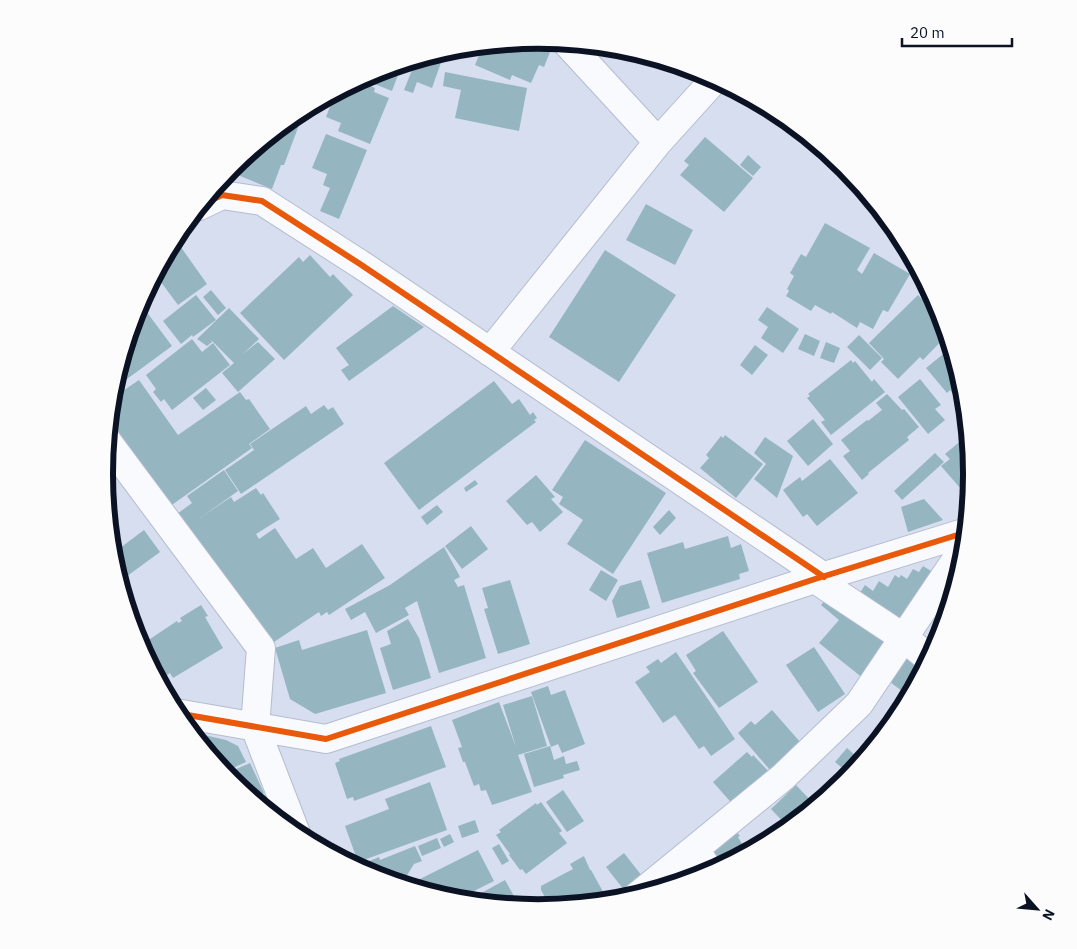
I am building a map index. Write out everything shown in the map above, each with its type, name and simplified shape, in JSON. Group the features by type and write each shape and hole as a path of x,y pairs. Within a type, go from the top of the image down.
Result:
{"street":[{"path":"574,51 658,142"},
{"path":"490,352 658,142 710,85"},
{"path":"214,199 222,195 262,200 490,352 820,578 924,654"},
{"path":"114,449 260,648 255,727 291,820"},
{"path":"188,715 326,738 960,534"},
{"path":"650,886 783,777 858,704 955,561"},
{"path":"695,850 705,866"}],"building":[{"path":"538,49 550,52 544,67 539,65 531,83 512,75 510,80 475,65 480,53 483,52"},
{"path":"442,60 432,88 417,82 413,93 404,90 413,68"},
{"path":"399,72 392,91 372,83"},
{"path":"445,72 527,88 519,131 455,118 461,90 443,86"},
{"path":"368,85 375,88 374,92 389,98 370,144 338,131 341,123 326,117 331,104"},
{"path":"300,122 284,165 281,165 272,189 236,174 279,137"},
{"path":"326,134 367,150 339,219 320,211 330,188 323,185 327,174 312,168"},
{"path":"705,137 753,178 724,212 680,175 689,165 684,161"},
{"path":"748,155 761,167 753,176 740,165"},
{"path":"646,204 693,230 675,265 626,240"},
{"path":"825,223 870,248 857,270 862,274 874,253 910,274 888,312 883,310 873,329 860,322 857,328 832,312 831,314 815,305 811,311 786,296 789,291 787,289 794,276 790,273 801,254 806,257"},
{"path":"180,246 207,284 178,305 160,281"},
{"path":"605,250 676,295 619,382 549,337"},
{"path":"310,255 330,277 333,274 353,295 284,360 240,313 299,257 303,262"},
{"path":"211,290 226,308 218,315 203,297"},
{"path":"196,295 216,320 181,344 163,321"},
{"path":"918,295 929,306 943,340 923,360 920,357 898,379 881,362 884,359 869,343"},
{"path":"393,306 424,327 349,381 341,370 349,365 336,348"},
{"path":"767,307 799,329 783,353 761,338 768,327 758,320"},
{"path":"229,308 259,339 243,354 258,342 275,359 238,392 222,373 234,363 211,340 212,342 207,346 197,339"},
{"path":"146,311 172,346 123,382 135,338"},
{"path":"805,334 820,341 814,356 798,349"},
{"path":"859,335 882,358 870,370 847,347"},
{"path":"192,339 202,352 213,343 230,365 172,410 164,399 161,402 153,392 156,389 146,375"},
{"path":"826,342 840,348 834,363 820,358"},
{"path":"755,345 768,355 752,375 740,365"},
{"path":"946,352 957,399 950,390 947,393 926,368"},
{"path":"851,360 853,363 855,361 872,382 874,379 885,392 831,435 821,422 825,420 807,398 810,396 808,394"},
{"path":"920,379 941,405 935,409 945,420 928,434 898,397"},
{"path":"139,380 178,435 240,392 246,400 249,399 270,429 249,444 252,448 169,507 115,430 121,392"},
{"path":"494,381 512,404 519,399 530,415 533,412 537,418 534,420 536,422 419,510 384,463"},
{"path":"206,388 216,400 203,410 193,398"},
{"path":"887,394 902,410 904,409 919,427 907,437 909,440 862,480 843,456 850,451 841,440 882,410 876,403"},
{"path":"324,405 328,410 333,407 344,424 241,494 225,470 254,450 250,444 306,406 311,414"},
{"path":"813,419 833,444 808,466 787,441"},
{"path":"725,435 763,464 736,498 700,468 709,458 706,455 721,436 723,438"},
{"path":"765,437 793,456 777,498 754,479 766,464 754,453"},
{"path":"962,439 963,499 959,491 961,489 941,466 950,459 945,454"},
{"path":"585,440 666,493 613,574 567,544 583,520 559,504 563,497 552,490"},
{"path":"935,453 944,462 902,500 894,491"},
{"path":"830,459 858,493 817,526 807,514 803,517 783,490 800,477 802,481"},
{"path":"224,470 238,491 200,518 231,497 234,502 256,488 261,495 263,493 280,519 256,534 259,539 275,528 296,559 313,548 326,568 362,544 385,578 329,615 327,612 321,616 319,612 265,648 177,514 192,503 187,496"},
{"path":"536,475 555,497 551,499 563,512 540,532 532,522 527,525 506,501"},
{"path":"475,480 478,484 466,492 464,488"},
{"path":"924,499 943,520 908,532 901,507"},
{"path":"437,505 443,512 427,525 421,517"},
{"path":"669,510 676,518 660,535 653,527"},
{"path":"471,526 488,549 462,569 445,546"},
{"path":"144,530 160,552 125,577 119,549"},
{"path":"728,536 731,548 741,544 749,571 739,574 740,579 662,603 647,553 683,542 685,549"},
{"path":"444,547 460,577 454,580 458,587 464,585 486,658 439,673 417,601 405,608 409,615 376,633 365,612 351,620 345,609 390,585"},
{"path":"923,566 936,574 903,626 856,599 865,585 873,591 879,581 888,587 895,575 899,578 901,575 907,579 913,569 919,572"},
{"path":"601,570 618,580 606,601 589,590"},
{"path":"510,580 530,644 498,654 484,609 488,608 482,588"},
{"path":"641,580 650,608 617,618 612,601 620,586"},
{"path":"830,594 893,645 864,679 819,643 839,620 821,605"},
{"path":"201,605 208,616 205,617 223,648 173,678 170,673 164,677 147,641 177,621 178,623 182,621 180,618"},
{"path":"408,619 419,638 431,678 393,690 380,648 391,644 387,631"},
{"path":"367,630 386,693 315,714 290,699 275,648 299,640 302,650"},
{"path":"723,631 758,682 719,708 693,673 696,671 686,655"},
{"path":"814,647 845,694 818,712 786,665"},
{"path":"676,652 735,739 711,756 704,746 699,749 675,715 663,723 635,682 650,672 646,667 658,659 661,663"},
{"path":"903,656 917,667 920,663 904,692 886,679"},
{"path":"548,686 551,695 565,690 585,744 562,753 558,744 551,747 531,692"},
{"path":"532,696 547,746 518,755 532,792 492,805 486,790 481,791 479,784 474,786 458,748 462,747 452,720 499,702 516,747 503,705"},
{"path":"772,710 801,743 770,770 738,733 751,721 755,725"},
{"path":"431,726 446,767 354,801 353,797 347,799 335,763 340,761 339,759"},
{"path":"201,734 226,740 238,746 246,762 231,769"},
{"path":"550,746 554,760 564,756 566,764 577,761 580,770 563,775 564,778 534,787 524,754"},
{"path":"847,748 857,757 845,770 835,762"},
{"path":"747,752 752,757 753,755 772,775 736,808 713,782"},
{"path":"250,763 264,793 259,796 232,771"},
{"path":"430,782 447,830 361,861 357,859 345,826 389,809 385,799"},
{"path":"796,785 811,801 783,822 771,809"},
{"path":"563,790 584,821 567,832 546,802"},
{"path":"541,802 562,831 559,833 567,843 526,874 522,869 520,870 496,835 501,832 499,830 536,803 537,805"},
{"path":"475,820 479,832 462,838 458,826"},
{"path":"732,826 740,836 738,837 742,844 735,849 737,851 712,863 702,850"},
{"path":"450,834 454,842 444,847 440,839"},
{"path":"437,838 441,848 422,856 418,846"},
{"path":"499,844 509,861 502,865 492,848"},
{"path":"415,846 422,861 414,864 405,879 365,863 379,857 380,860"},
{"path":"478,850 494,881 468,894 414,882"},
{"path":"624,853 642,876 624,890 606,867"},
{"path":"584,856 605,895 546,900 541,886 573,869 570,864"},
{"path":"505,880 516,899 483,897 476,896"}],"cycle path":[{"path":"214,199 222,195 262,201 360,264 824,577"},
{"path":"188,715 326,739 815,579 960,534"}]}
